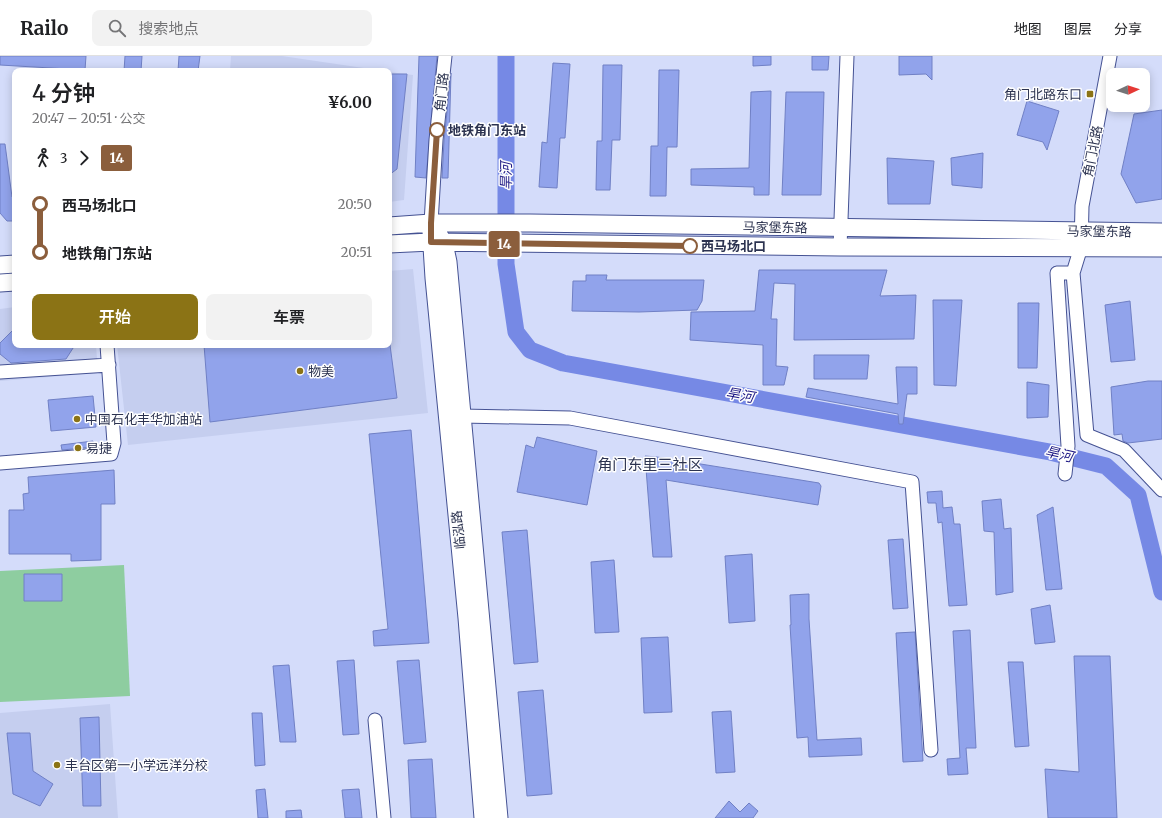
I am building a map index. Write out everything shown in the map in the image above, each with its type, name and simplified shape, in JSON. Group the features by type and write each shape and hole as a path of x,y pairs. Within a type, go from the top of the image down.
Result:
{"main road":[{"name":"马家堡东路","path":"392,226 431,223 530,223 1162,232"},
{"path":"431,223 438,242"},
{"name":"马家堡东路","path":"392,244 438,242 473,244 1162,248"},
{"name":"临泓路","path":"438,242 448,262 460,416 499,818"},
{"name":"临泓路","path":"438,242 483,818"},
{"path":"0,265 12,264"},
{"path":"0,283 12,282"}],"street":[{"name":"角门路","path":"431,223 436,140 445,56"},
{"path":"840,247 847,56"},
{"name":"角门北路","path":"1081,247 1080,230 1082,206 1110,56"},
{"path":"1081,247 1073,273 1087,434 1124,450 1162,490"},
{"path":"1065,474 1068,446 1058,273 1073,273"},
{"path":"0,463 111,454 114,443 107,348"},
{"path":"0,372 109,365"},
{"path":"460,416 570,418 912,482 931,750"},
{"path":"375,720 384,818"}],"shaded area":[{"path":"231,56 282,56 364,68 230,68"},
{"path":"392,72 413,75 404,200 392,202"},
{"path":"413,269 428,413 128,445 117,348 392,348 392,271"},
{"path":"12,307 12,348 96,348 98,373 0,381 0,309"},
{"name":"丰台区第一小学远洋分校","path":"110,704 118,818 0,818 0,713"}],"green space":[{"path":"124,565 130,696 0,702 0,571"}],"building":[{"path":"0,56 86,56 85,68 51,68 0,65"},
{"path":"125,56 142,56 141,68 124,68"},
{"path":"179,56 200,56 198,68 178,68"},
{"path":"419,56 437,56 426,178 415,177"},
{"path":"753,56 771,56 771,65 753,66"},
{"path":"812,56 829,56 828,70 812,70"},
{"path":"899,56 932,56 932,80 926,74 899,75"},
{"path":"553,63 570,64 565,138 560,138 557,188 539,187 542,142 547,143"},
{"path":"603,65 622,65 620,140 612,140 610,190 596,190 597,141 602,141"},
{"path":"659,70 679,70 677,147 667,147 666,196 650,196 651,146 658,146"},
{"path":"451,73 448,178 442,178 444,141"},
{"path":"392,74 407,74 397,169 392,173"},
{"path":"771,91 769,195 754,195 754,187 691,185 691,169 749,168 751,92"},
{"path":"786,92 824,92 821,195 782,195"},
{"path":"1027,101 1059,111 1047,150 1043,142 1017,135"},
{"path":"1162,110 1162,199 1136,203 1121,174 1134,114"},
{"path":"0,144 5,144 12,197 12,221 7,221 0,213"},
{"path":"983,153 982,188 952,185 951,158"},
{"path":"887,158 934,161 930,204 888,204"},
{"path":"759,270 887,270 880,296 916,295 914,339 794,340 795,284 774,283 771,319 777,319 776,366 788,367 784,385 763,385 763,345 690,340 691,312 755,311"},
{"path":"586,275 607,275 606,280 704,280 702,301 697,310 639,312 572,311 573,281 586,281"},
{"path":"933,300 962,300 956,386 934,385"},
{"path":"1130,301 1135,360 1111,362 1105,305"},
{"path":"1018,303 1039,303 1037,368 1018,368"},
{"path":"12,331 12,348 73,348 66,359 11,363 0,354 0,343"},
{"name":"物美","path":"204,348 390,348 397,398 210,422"},
{"path":"814,355 869,355 867,379 814,379"},
{"path":"896,367 917,367 917,394 907,394 903,424 899,424 898,414 806,397 808,388 898,404"},
{"path":"1148,381 1162,381 1162,439 1128,443 1123,441 1122,434 1114,435 1111,387"},
{"path":"1027,382 1049,385 1048,417 1027,418"},
{"path":"93,396 96,427 51,431 48,400"},
{"path":"411,430 429,643 374,646 373,631 388,629 369,434"},
{"path":"537,437 597,451 587,505 517,492 526,445 534,448"},
{"path":"93,441 93,447 62,450 61,445"},
{"path":"645,456 819,483 821,486 818,505 666,480 672,557 653,557"},
{"path":"114,470 115,504 101,504 101,560 71,561 71,554 9,554 9,510 24,510 23,494 29,493 28,477"},
{"path":"942,491 943,508 952,507 954,524 960,524 967,605 949,606 942,522 938,523 936,503 928,503 927,492"},
{"path":"1001,499 1004,529 1011,528 1013,592 996,595 994,532 984,531 982,501"},
{"path":"1053,507 1062,589 1046,590 1037,515"},
{"path":"527,530 538,662 514,664 502,532"},
{"path":"903,539 908,608 893,609 888,540"},
{"path":"752,554 755,621 729,623 725,556"},
{"path":"614,560 619,632 595,633 591,562"},
{"path":"24,574 62,574 62,601 24,601"},
{"path":"809,594 809,619 817,740 861,738 862,755 809,757 808,737 797,738 790,625 790,595"},
{"path":"1050,605 1055,642 1035,644 1031,609"},
{"path":"970,630 976,748 966,748 968,774 948,775 947,759 960,758 953,631"},
{"path":"915,632 923,761 903,762 896,633"},
{"path":"668,637 672,712 644,713 641,638"},
{"path":"1074,656 1110,656 1117,818 1048,818 1045,769 1079,772"},
{"path":"354,660 359,734 343,735 337,661"},
{"path":"419,660 426,742 404,744 397,661"},
{"path":"1008,662 1023,662 1029,746 1015,747"},
{"path":"289,665 296,742 280,742 273,666"},
{"path":"543,690 552,794 527,796 518,692"},
{"path":"731,711 735,772 716,773 712,712"},
{"path":"252,713 262,713 265,765 255,766"},
{"path":"99,717 101,806 83,806 80,718"},
{"path":"7,733 30,733 33,771 53,784 40,806 13,794"},
{"path":"432,759 436,818 411,818 408,760"},
{"path":"265,789 268,818 258,818 256,790"},
{"path":"359,789 362,818 345,818 342,790"},
{"path":"729,801 740,812 749,803 758,811 753,818 715,818"},
{"path":"301,810 302,818 286,818 286,811"}],"waterway":[{"name":"旱河","path":"506,56 506,264 516,332 530,350 563,363 1050,452 1106,466 1138,495 1162,592"}],"bus line":[{"name":"14","path":"437,130 431,242 690,246"}],"place":[{"name":"角门北路东口","path":"1090,94"},
{"name":"地铁角门东站","path":"437,130"},
{"name":"西马场北口","path":"690,246"},
{"name":"物美","path":"300,371"},
{"name":"中国石化丰华加油站","path":"77,419"},
{"name":"易捷","path":"78,448"},
{"name":"丰台区第一小学远洋分校","path":"57,765"}],"district":[{"name":"角门东里三社区","path":"650,465"}]}
